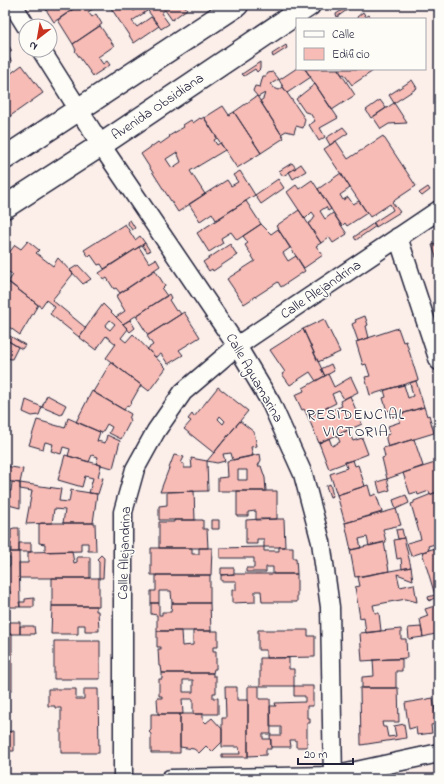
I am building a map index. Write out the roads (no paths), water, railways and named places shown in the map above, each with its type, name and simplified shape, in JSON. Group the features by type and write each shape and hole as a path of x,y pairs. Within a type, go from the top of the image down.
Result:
{"street":[{"path":"13,5 21,18"},
{"path":"5,158 237,5"},
{"name":"Avenida Obsidiana","path":"5,207 101,145 309,5"},
{"name":"Calle Aguamarina","path":"46,58 101,145 237,346 271,403 303,474 321,542 330,607 333,777"},
{"name":"Calle Alejandrina","path":"123,779 123,512 135,469 156,431 183,392 237,346 439,210"},
{"path":"398,238 439,361"},
{"path":"170,779 333,777 439,753"}],"district":[{"name":"RESIDENCIAL VICTORIA","path":"356,424"}]}
